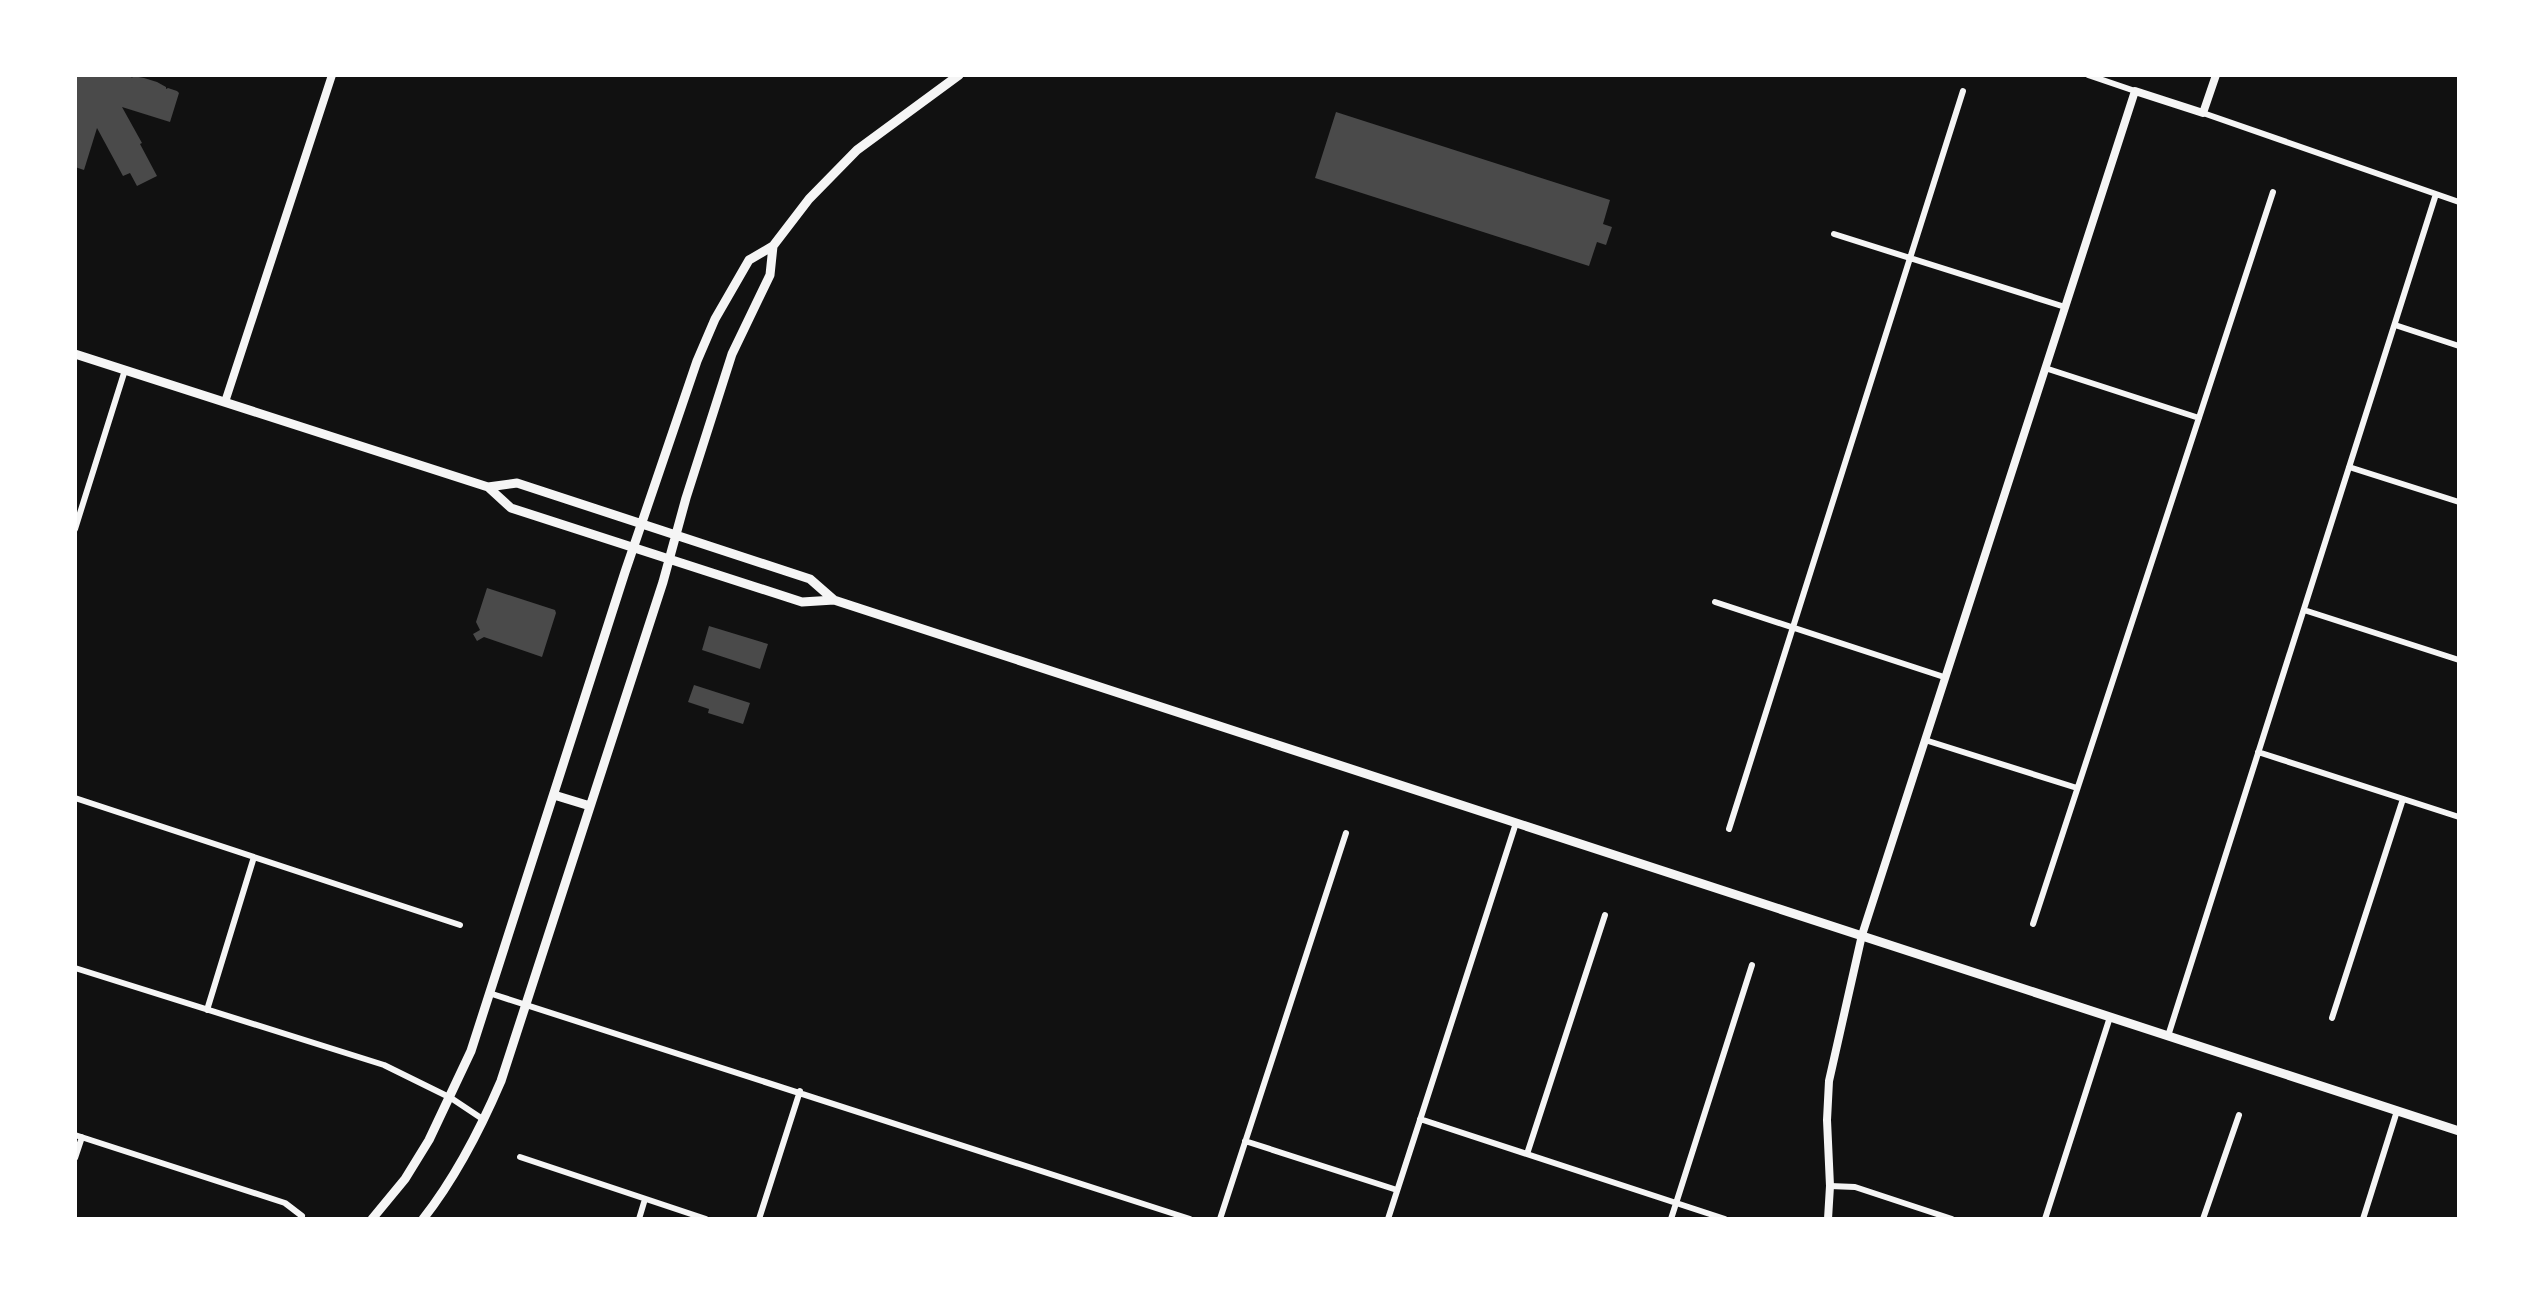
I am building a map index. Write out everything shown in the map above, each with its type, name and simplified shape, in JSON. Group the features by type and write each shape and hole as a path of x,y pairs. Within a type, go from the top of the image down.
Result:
{"main road":[{"path":"372,1219 404,1180 429,1140 471,1051 642,524 706,338 730,290 749,260 773,246 809,199 857,150 958,75"},
{"path":"423,1219 461,1163 501,1081 732,354 770,275 773,246"},
{"path":"75,354 488,487 511,508 802,602 834,600 2459,1131"},
{"path":"488,487 517,483 810,579 834,600"},
{"path":"554,795 590,806"}],"street":[{"path":"225,402 332,75"},
{"path":"2088,75 2459,202"},
{"path":"2203,114 2216,75"},
{"path":"1729,829 1964,91"},
{"path":"1828,1219 1829,1081 1862,935 2135,91"},
{"path":"2033,924 2273,192"},
{"path":"2168,1036 2436,194"},
{"path":"1834,234 2065,307"},
{"path":"2395,325 2459,346"},
{"path":"2045,368 2199,418"},
{"path":"75,529 125,370"},
{"path":"2349,467 2459,502"},
{"path":"1715,602 1944,677"},
{"path":"2304,610 2459,660"},
{"path":"1925,740 2077,788"},
{"path":"2258,752 2459,817"},
{"path":"75,799 460,925"},
{"path":"2332,1018 2403,799"},
{"path":"1388,1219 1516,823"},
{"path":"1220,1219 1346,834"},
{"path":"207,1010 254,857"},
{"path":"1527,1154 1605,915"},
{"path":"1671,1219 1752,965"},
{"path":"75,968 384,1065 451,1098 484,1120"},
{"path":"489,993 800,1091 1190,1219"},
{"path":"2045,1219 2110,1017"},
{"path":"758,1219 800,1091"},
{"path":"2363,1219 2398,1111"},
{"path":"2203,1219 2239,1115"},
{"path":"1420,1119 1725,1219"},
{"path":"75,1158 79,1136 285,1203 302,1216"},
{"path":"1245,1141 1397,1190"},
{"path":"520,1157 706,1219"},
{"path":"1830,1186 1855,1187 1952,1219"},
{"path":"639,1219 645,1199"}],"building":[{"path":"75,75 130,75 132,78 133,76 157,82 166,89 179,93 170,122 122,107 157,176 137,186 130,173 123,176 97,128 84,170 75,167"},
{"path":"1336,112 1610,200 1603,224 1612,227 1606,245 1597,242 1589,266 1315,178"},
{"path":"487,588 555,610 542,657 484,637 477,641 473,634 480,630 476,622"},
{"path":"709,626 768,644 760,669 702,650"},
{"path":"694,685 750,703 743,724 708,713 709,709 688,702"}]}
